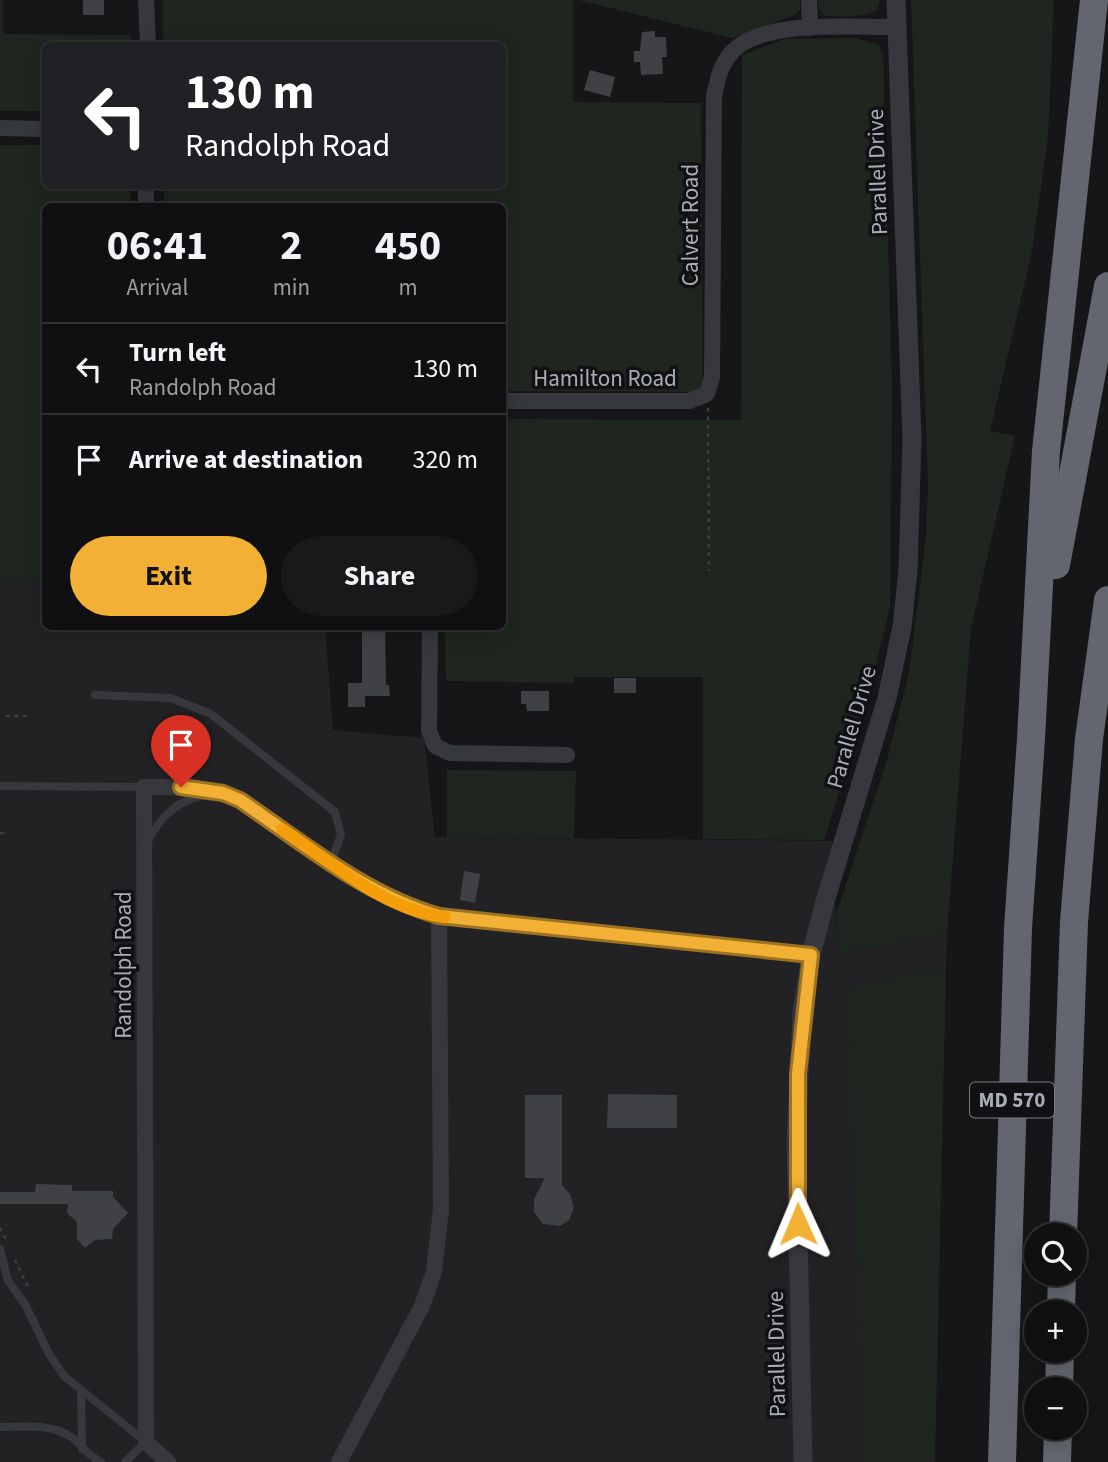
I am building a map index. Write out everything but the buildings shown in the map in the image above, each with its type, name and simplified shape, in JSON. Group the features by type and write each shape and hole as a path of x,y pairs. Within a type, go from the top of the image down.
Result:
{"highway":[{"path":"1031,739 1046,451 1096,0"},
{"name":"MD 570","path":"1002,1462 1018,928 1031,739 1071,473 1108,286"},
{"name":"MD 570","path":"1063,1223 1075,897 1089,739 1108,600"},
{"path":"1057,1462 1058,1440"}],"street":[{"path":"146,0 148,42"},
{"path":"809,0 810,28"},
{"name":"Parallel Drive","path":"803,1462 796,1127 802,1013 811,955 887,698 902,627 908,571 912,439 896,0"},
{"name":"Calvert Road","path":"707,394 712,377 711,193 718,76 733,51 747,41 782,31 897,27"},
{"path":"0,128 42,128"},
{"name":"Hamilton Road","path":"506,401 689,401 707,394"},
{"path":"430,630 429,730 435,746 450,753 567,755"},
{"path":"144,787 201,788 240,800 331,862 407,907 439,916 811,955"},
{"name":"Randolph Road","path":"144,787 146,1442"},
{"path":"339,1462 422,1306 434,1272 441,1209 439,916"},
{"path":"146,1442 168,1462"}],"lane":[{"path":"95,695 171,698 211,714 335,811 341,835 331,862"},
{"path":"0,786 144,787"},
{"path":"146,846 158,822 169,810 193,797 223,793"},
{"path":"0,1249 4,1281 25,1304 57,1366 80,1391 146,1442 125,1462"},
{"path":"80,1391 82,1449"},
{"path":"0,1427 50,1428 70,1437 101,1462"}],"path":[{"path":"707,394 709,571"},
{"path":"6,716 28,716"},
{"path":"0,833 5,833"},
{"path":"0,1228 7,1242"},
{"path":"13,1254 30,1292"}],"shaded area":[{"path":"0,0 3,0 3,34 131,35 131,42 42,42 42,111 0,111"},
{"path":"163,0 573,0 573,102 701,103 703,392 506,391 506,203 164,203 164,189 506,189 506,42 163,42"},
{"path":"578,0 800,0 800,9 795,15 732,38"},
{"path":"818,0 880,0 877,10 845,17 825,16 818,8"},
{"path":"911,0 1054,0 1048,138 1031,256 990,431 1015,436 971,628 947,934 838,954 836,915 887,760 909,673 926,537 928,482"},
{"path":"855,38 879,45 883,55 892,390 890,607 861,723 824,840 703,839 703,677 574,677 574,683 446,681 445,630 506,630 506,419 741,420 742,55 785,39"},
{"path":"0,145 42,145 42,189 130,189 131,203 42,203 42,581 0,581"},
{"path":"0,581 42,581 42,630 325,630 333,730 424,738 435,837 832,841 838,954 947,934 946,968 849,986 864,1462 0,1462"},
{"path":"447,770 576,771 574,838 447,837"},
{"path":"946,968 935,1462 864,1462 848,986"}],"slow traffic":[{"path":"282,829 382,894 407,907 445,917"}],"route":[{"path":"181,787 201,788 240,800 382,894 407,907 439,916 811,955 802,1013 798,1074 798,1224"}]}
